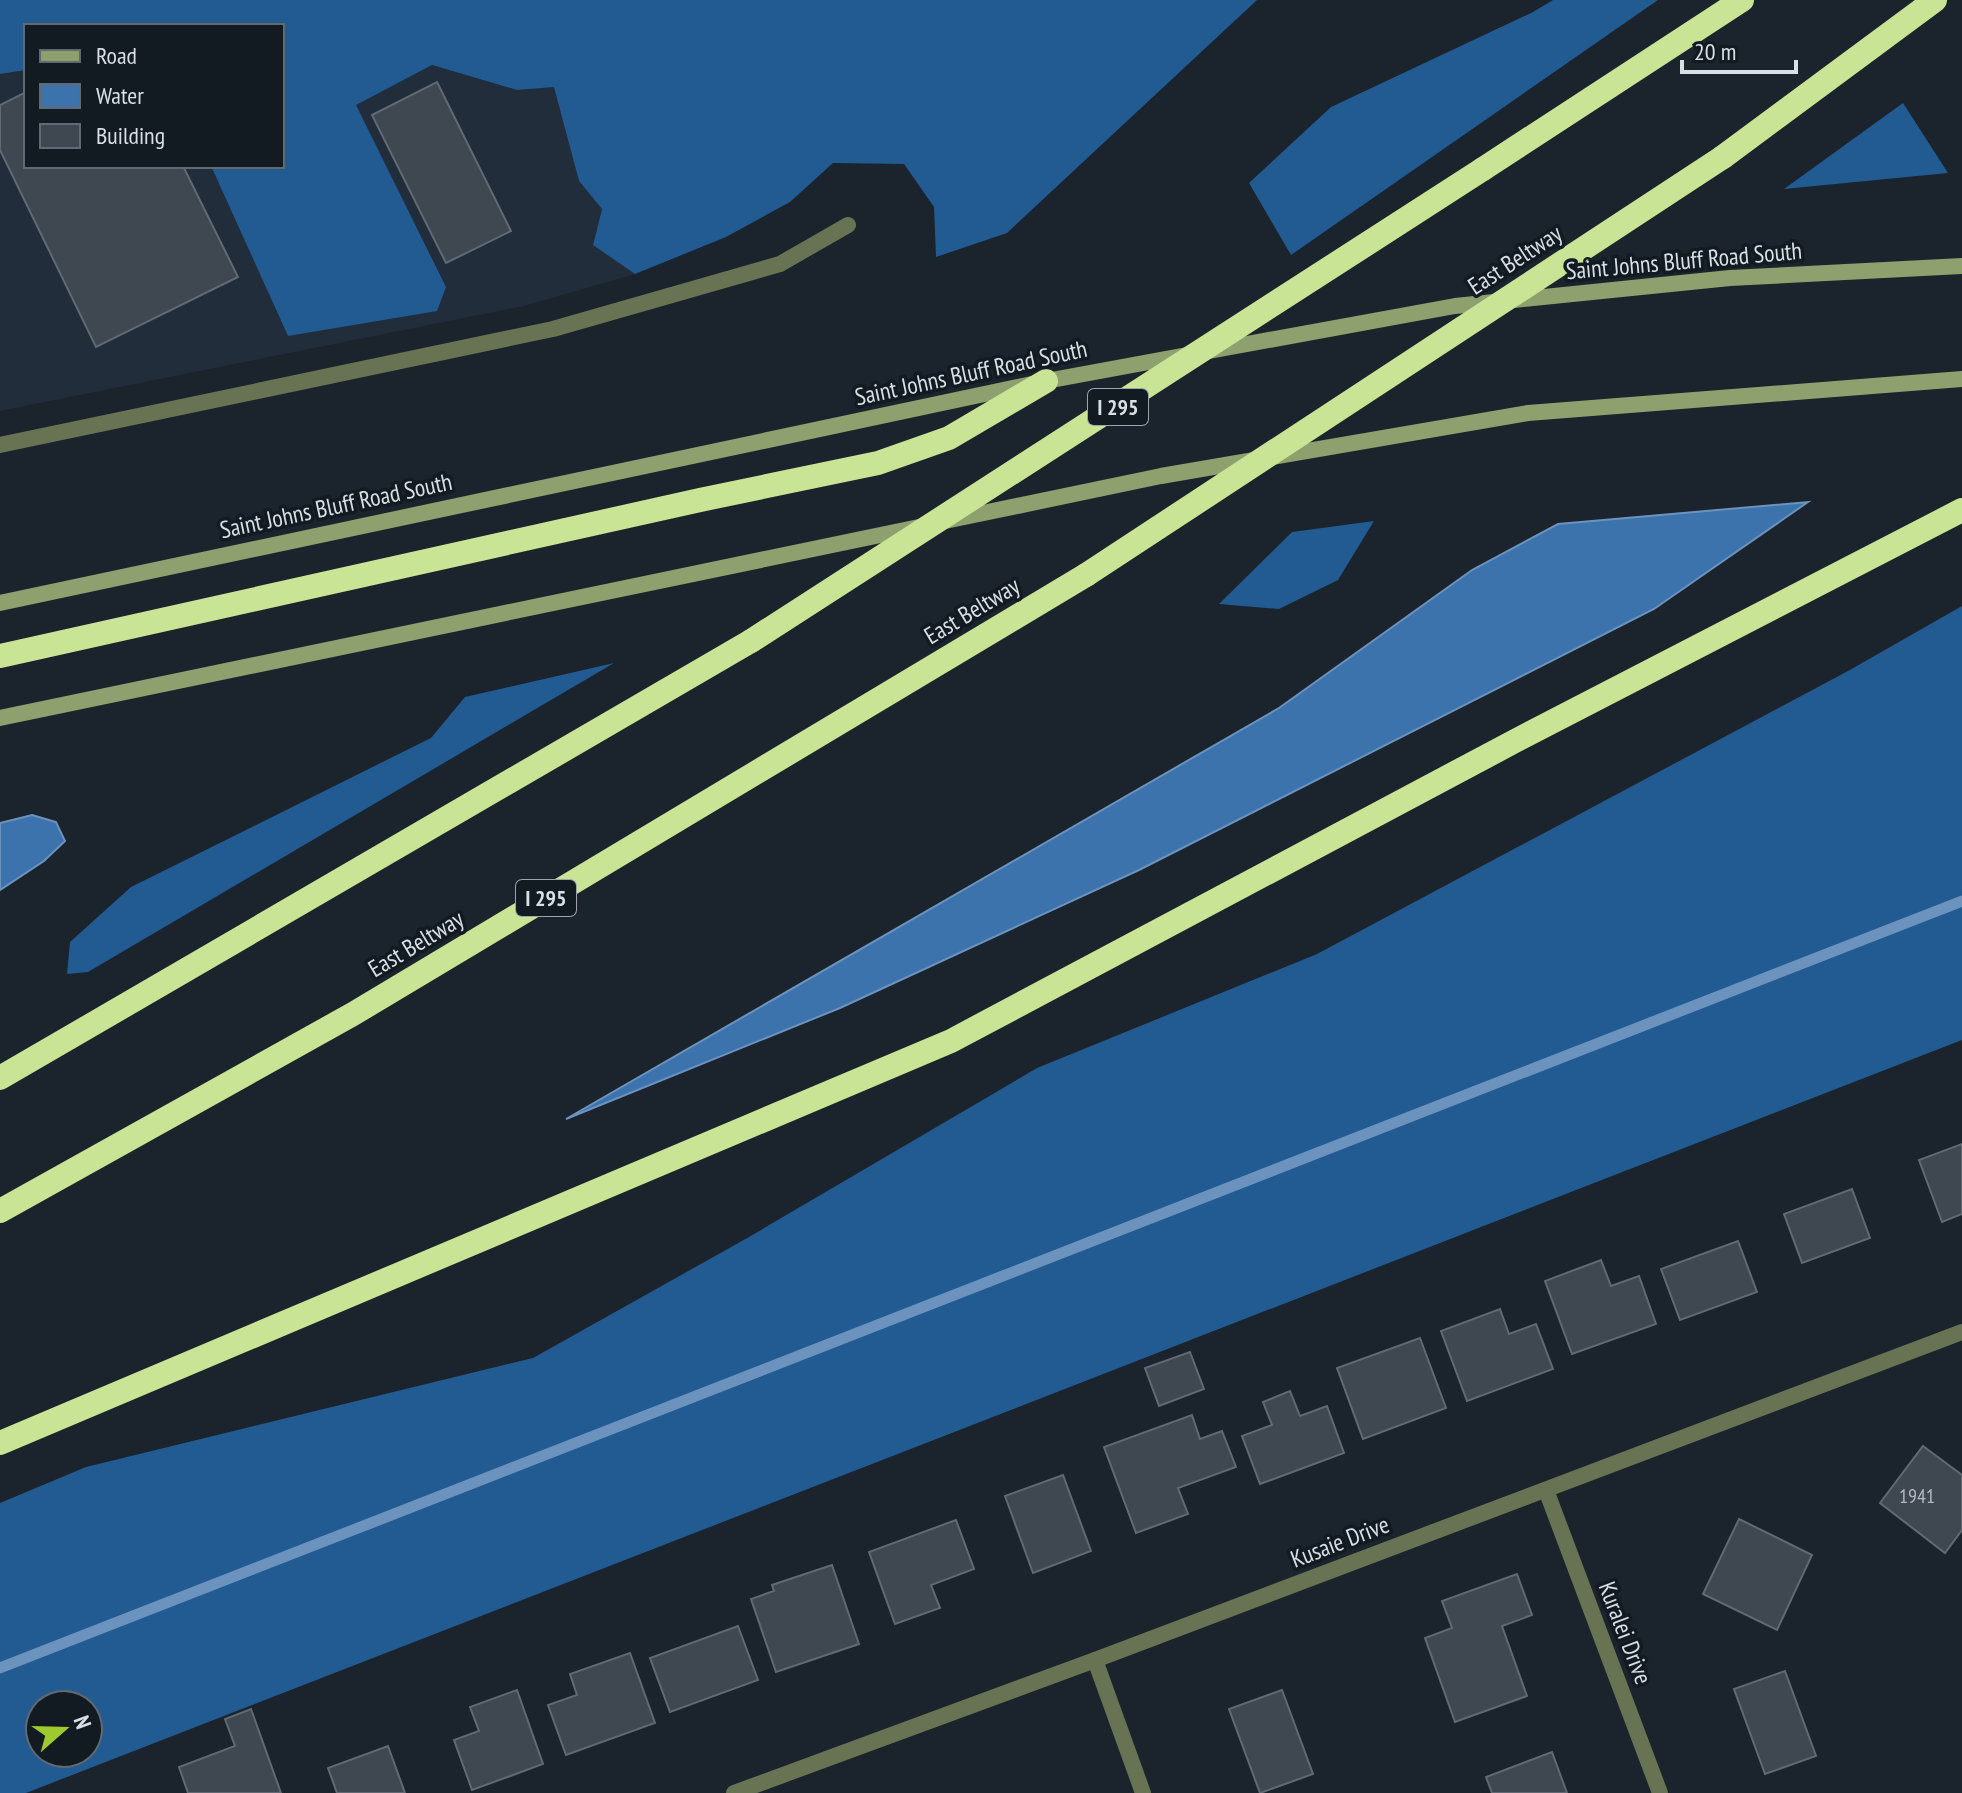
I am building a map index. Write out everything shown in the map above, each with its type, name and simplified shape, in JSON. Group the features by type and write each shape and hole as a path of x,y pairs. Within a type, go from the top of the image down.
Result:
{"highway":[{"name":"I 295","path":"0,1078 751,641 1742,0"},
{"name":"East Beltway","path":"0,1211 353,1014 1086,575 1723,157 1935,0"},
{"path":"0,656 878,463 949,438 1046,381"},
{"path":"0,1443 951,1041 1501,749 1962,510"}],"main road":[{"name":"Saint Johns Bluff Road South","path":"0,603 1046,381 1455,306 1730,278 1962,266"},
{"path":"0,718 1161,476 1329,446 1528,413 1962,379"}],"street":[{"path":"0,445 553,329 780,264 848,225"},
{"name":"Kusaie Drive","path":"734,1793 1962,1332"},
{"name":"Kuralei Drive","path":"1546,1490 1660,1793"},
{"path":"1095,1660 1143,1793"}],"shaded area":[{"path":"0,0 1257,0 1007,233 936,257 934,207 904,164 833,163 790,202 726,237 635,274 593,245 602,209 579,181 554,87 517,90 432,65 356,105 446,287 437,311 288,336 212,168 284,168 284,24 24,24 24,70 0,74"},
{"path":"1553,0 1658,0 1291,255 1249,183 1331,107"},
{"path":"432,65 517,90 555,86 579,181 602,209 593,244 635,274 524,306 0,411 0,74 24,70 24,168 212,168 288,336 446,287 355,105"},
{"path":"1903,103 1948,173 1784,189"},
{"path":"1374,521 1338,580 1279,609 1219,604 1292,532"},
{"path":"1962,606 1962,1040 104,1763 104,1689 24,1689 24,1769 88,1769 26,1793 0,1793 0,1503 86,1467 533,1358 749,1237 1037,1068 1317,954 1848,671"},
{"path":"614,663 88,972 67,974 70,942 131,887 431,738 465,697"}],"water":[{"path":"1808,502 1654,609 1139,870 840,1008 566,1119 1279,708 1472,570 1558,524"},
{"path":"32,815 56,822 65,841 44,861 0,890 0,823"}],"building":[{"path":"437,82 511,231 446,263 372,115"},
{"path":"24,93 24,168 184,168 238,277 96,347 0,150 0,105"},
{"path":"1962,1144 1962,1214 1942,1222 1919,1160"},
{"path":"1852,1189 1870,1238 1802,1263 1784,1214"},
{"path":"1738,1241 1757,1292 1680,1320 1661,1269"},
{"path":"1601,1260 1611,1286 1639,1276 1656,1324 1572,1354 1545,1281"},
{"path":"1500,1309 1509,1334 1536,1324 1553,1369 1467,1401 1441,1331"},
{"path":"1420,1338 1446,1408 1363,1439 1337,1368"},
{"path":"1190,1352 1204,1389 1159,1406 1145,1368"},
{"path":"1290,1391 1300,1416 1327,1406 1344,1453 1260,1484 1242,1436 1272,1425 1263,1402"},
{"path":"1192,1415 1200,1439 1222,1431 1236,1467 1178,1488 1188,1514 1136,1533 1104,1447"},
{"path":"1923,1446 1962,1475 1962,1530 1945,1553 1880,1503"},
{"path":"1063,1475 1091,1551 1033,1573 1005,1496"},
{"path":"1739,1519 1812,1555 1777,1630 1703,1594"},
{"path":"956,1520 974,1569 931,1585 940,1608 895,1624 869,1552"},
{"path":"832,1565 859,1644 776,1672 751,1599 774,1591 772,1585"},
{"path":"1517,1574 1532,1615 1502,1626 1527,1696 1455,1722 1425,1638 1452,1628 1442,1601"},
{"path":"738,1626 758,1680 670,1712 650,1658"},
{"path":"630,1653 655,1723 566,1755 548,1705 577,1695 570,1674"},
{"path":"1785,1671 1816,1756 1765,1774 1734,1689"},
{"path":"517,1690 543,1764 472,1790 454,1740 479,1731 470,1707"},
{"path":"1282,1690 1313,1774 1260,1793 1229,1709"},
{"path":"251,1709 281,1793 188,1793 179,1767 235,1746 225,1719"},
{"path":"388,1746 405,1793 337,1793 328,1768"},
{"path":"1552,1752 1567,1793 1492,1793 1486,1777"}],"waterway":[{"path":"0,1668 1962,901"}]}
